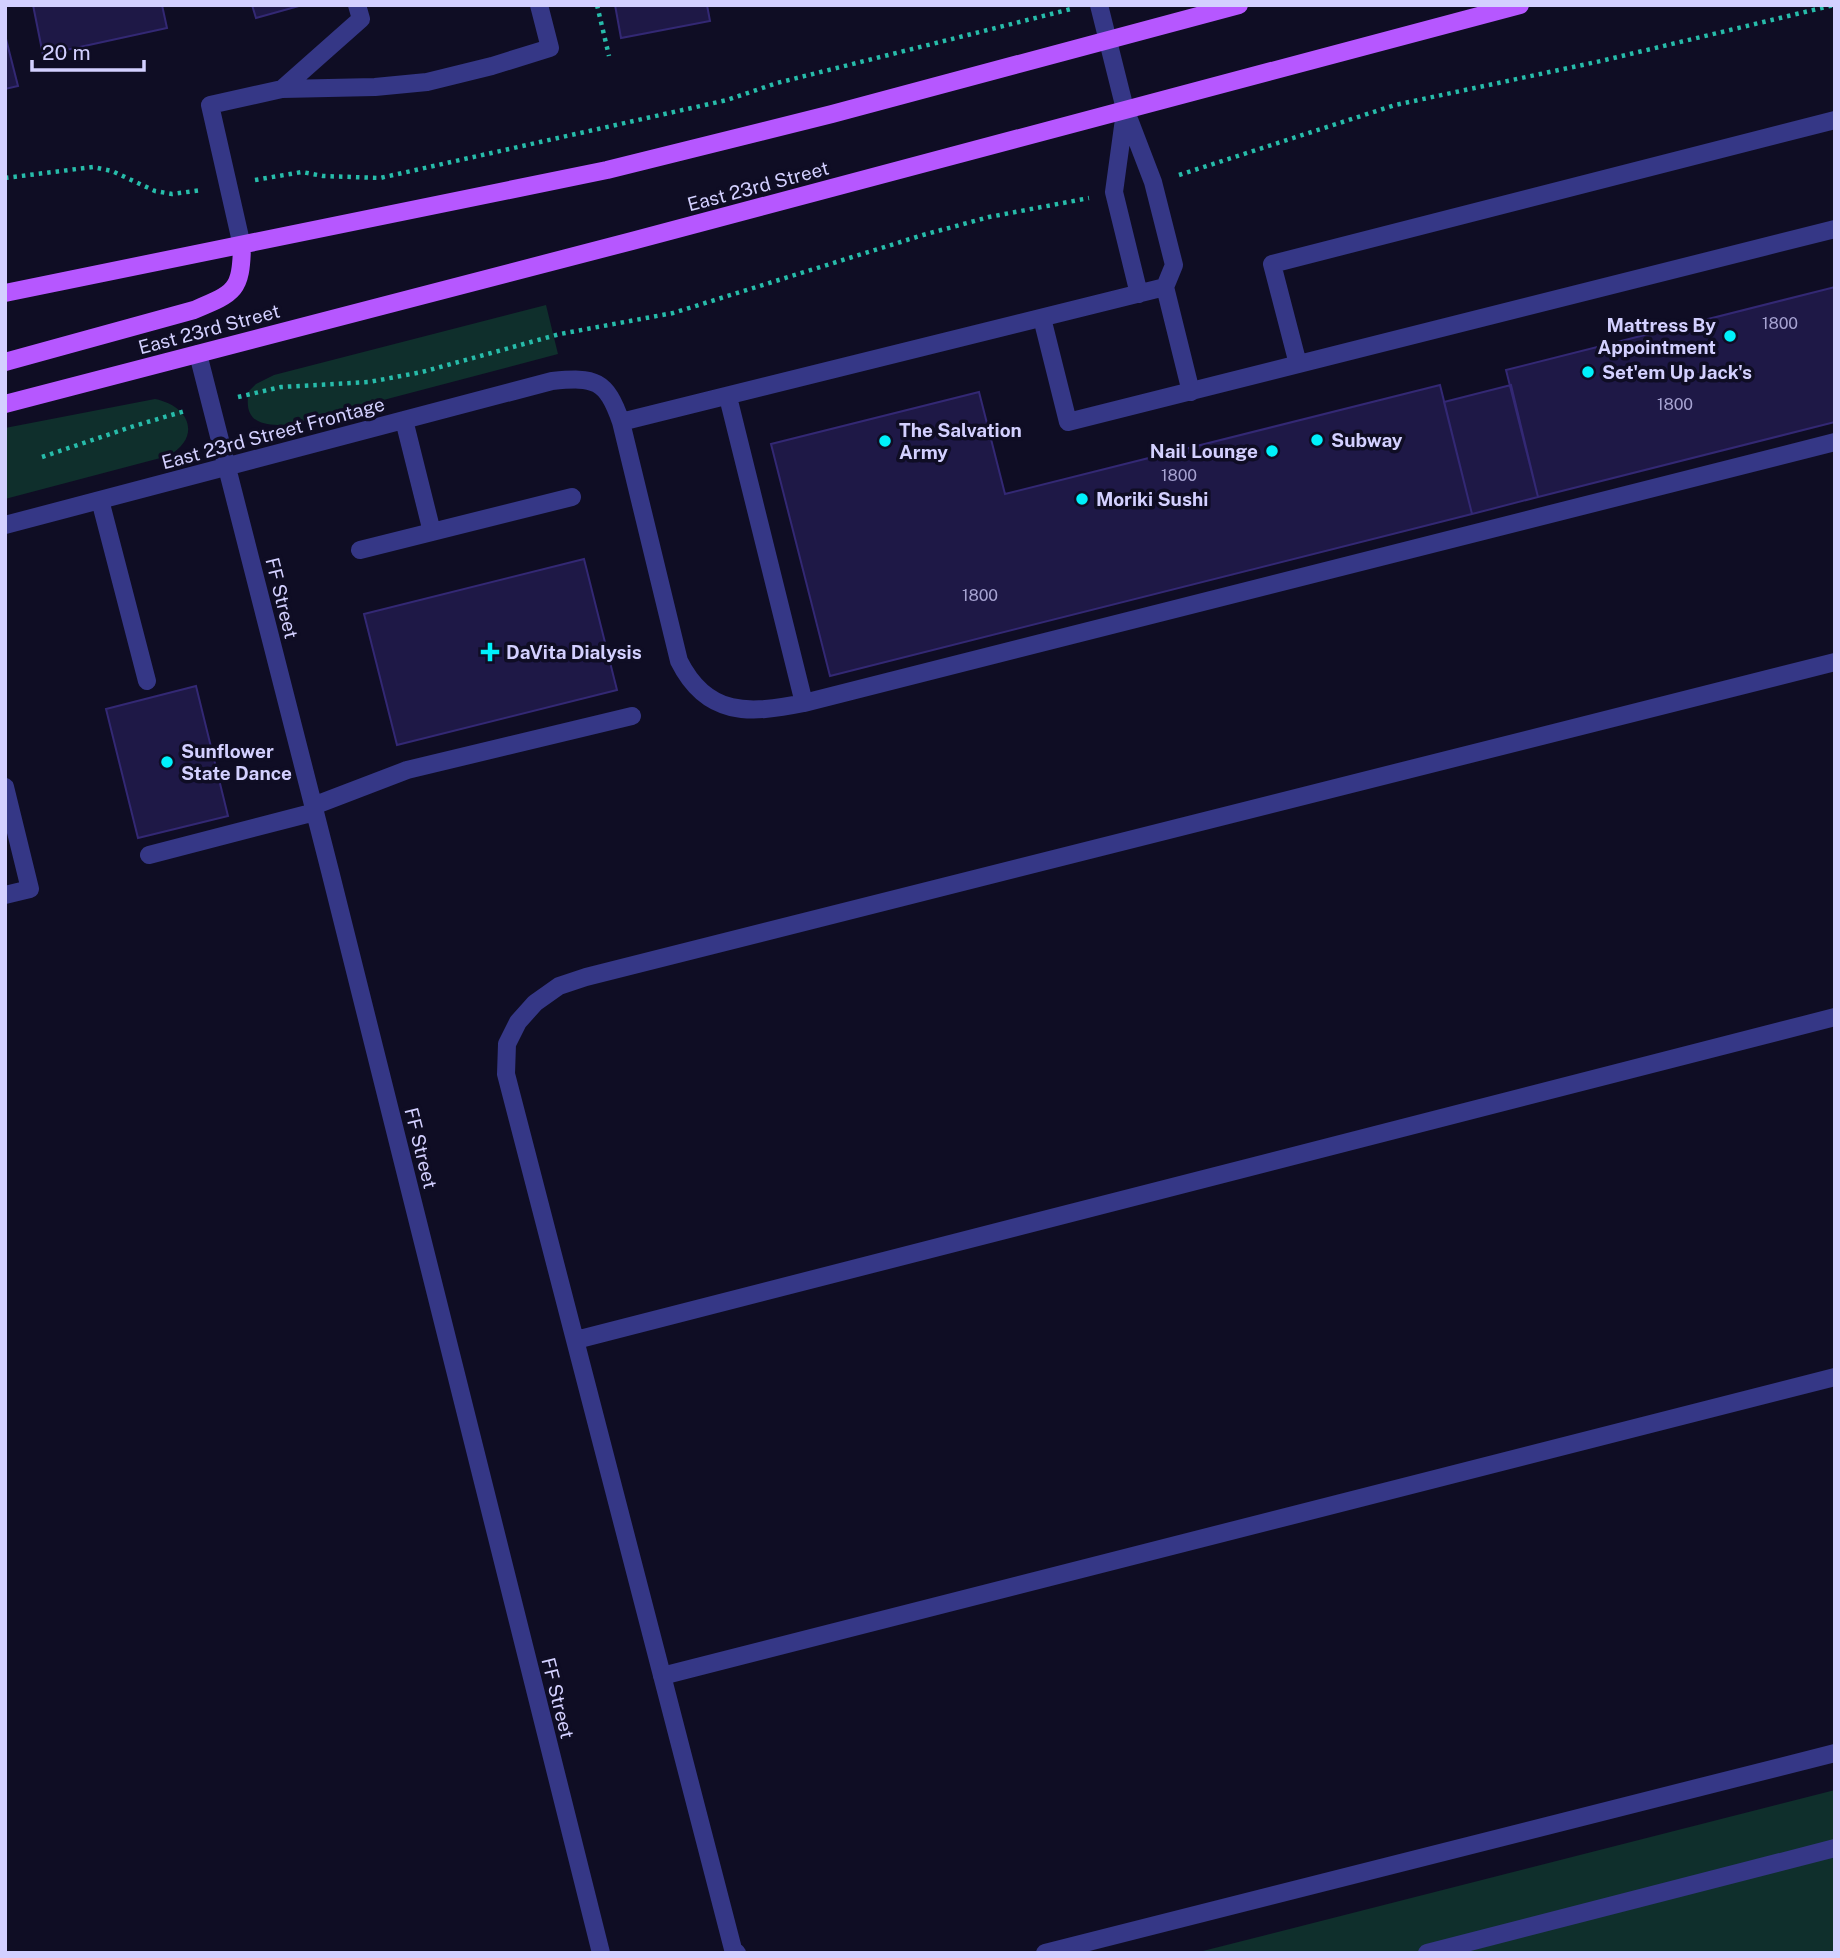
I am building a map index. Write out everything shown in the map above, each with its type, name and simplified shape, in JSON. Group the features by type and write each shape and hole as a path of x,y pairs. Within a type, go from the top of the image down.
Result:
{"main road":[{"path":"5,293 620,167 808,120 1239,5"},
{"name":"East 23rd Street","path":"5,404 1520,5"},
{"path":"5,362 215,302 230,292 239,281 242,246"}],"street":[{"path":"282,89 360,19 357,5"},
{"path":"242,246 210,105 282,89 375,88 427,82 519,58 550,48 539,5"},
{"path":"1099,5 1125,109 1153,182 1174,265 1165,287 1191,392"},
{"path":"1125,109 1114,192 1139,294"},
{"path":"1298,365 1272,264 1835,120"},
{"path":"1042,318 1068,422 1835,229"},
{"path":"1165,287 621,422 679,661 688,679 701,693 722,706 752,710 804,703 1835,442"},
{"name":"FF Street","path":"198,354 601,1953"},
{"name":"East 23rd Street Frontage","path":"5,525 552,381 580,379 603,386 613,398 621,422"},
{"path":"728,397 804,703"},
{"path":"404,420 432,532"},
{"path":"360,550 572,497"},
{"path":"100,500 147,681"},
{"path":"737,1953 733,1949 506,1074 507,1044 518,1022 535,1003 559,986 770,930 1835,662"},
{"path":"149,855 314,809 407,770 632,716"},
{"path":"5,895 30,889 6,794"},
{"path":"576,1340 1835,1017"},
{"path":"662,1675 1835,1377"},
{"path":"1045,1953 1835,1753"},
{"path":"1427,1953 1835,1848"}],"path":[{"path":"597,5 609,56"},
{"path":"1153,182 1395,106 1601,61 1834,5"},
{"path":"5,178 93,167 112,171 155,191 172,194 302,172 323,176 380,178 727,100 777,83 1059,12"},
{"path":"250,394 281,387 369,382 410,375 560,334 673,313 989,217 1114,192"},
{"path":"42,457 176,414"}],"green space":[{"path":"546,305 558,354 292,424 265,424 252,417 249,410 249,391 256,384 274,375"},
{"path":"155,399 177,408 187,423 185,440 168,456 5,499 5,428"},
{"path":"1835,1790 1835,1953 1195,1953"}],"building":[{"path":"33,5 162,5 167,28 43,55"},
{"path":"252,5 299,5 299,6 256,18"},
{"path":"615,5 707,5 710,21 621,38"},
{"path":"5,35 18,86 5,89"},
{"path":"1835,287 1835,422 1538,497 1506,370"},
{"path":"1440,385 1472,514 830,676 771,444 979,392 1005,494"},
{"path":"1511,385 1538,497 1472,514 1444,402"},
{"name":"DaVita Dialysis","path":"584,559 617,690 397,745 364,614"},
{"name":"Sunflower State Dance","path":"196,686 228,816 138,838 106,709"}],"place":[{"name":"Mattress By Appointment","path":"1730,336"},
{"name":"Set'em Up Jack's","path":"1588,372"},
{"name":"Subway","path":"1317,440"},
{"name":"The Salvation Army","path":"885,441"},
{"name":"Nail Lounge","path":"1272,451"},
{"name":"Moriki Sushi","path":"1082,499"},
{"name":"DaVita Dialysis","path":"490,652"},
{"name":"Sunflower State Dance","path":"167,762"}]}
